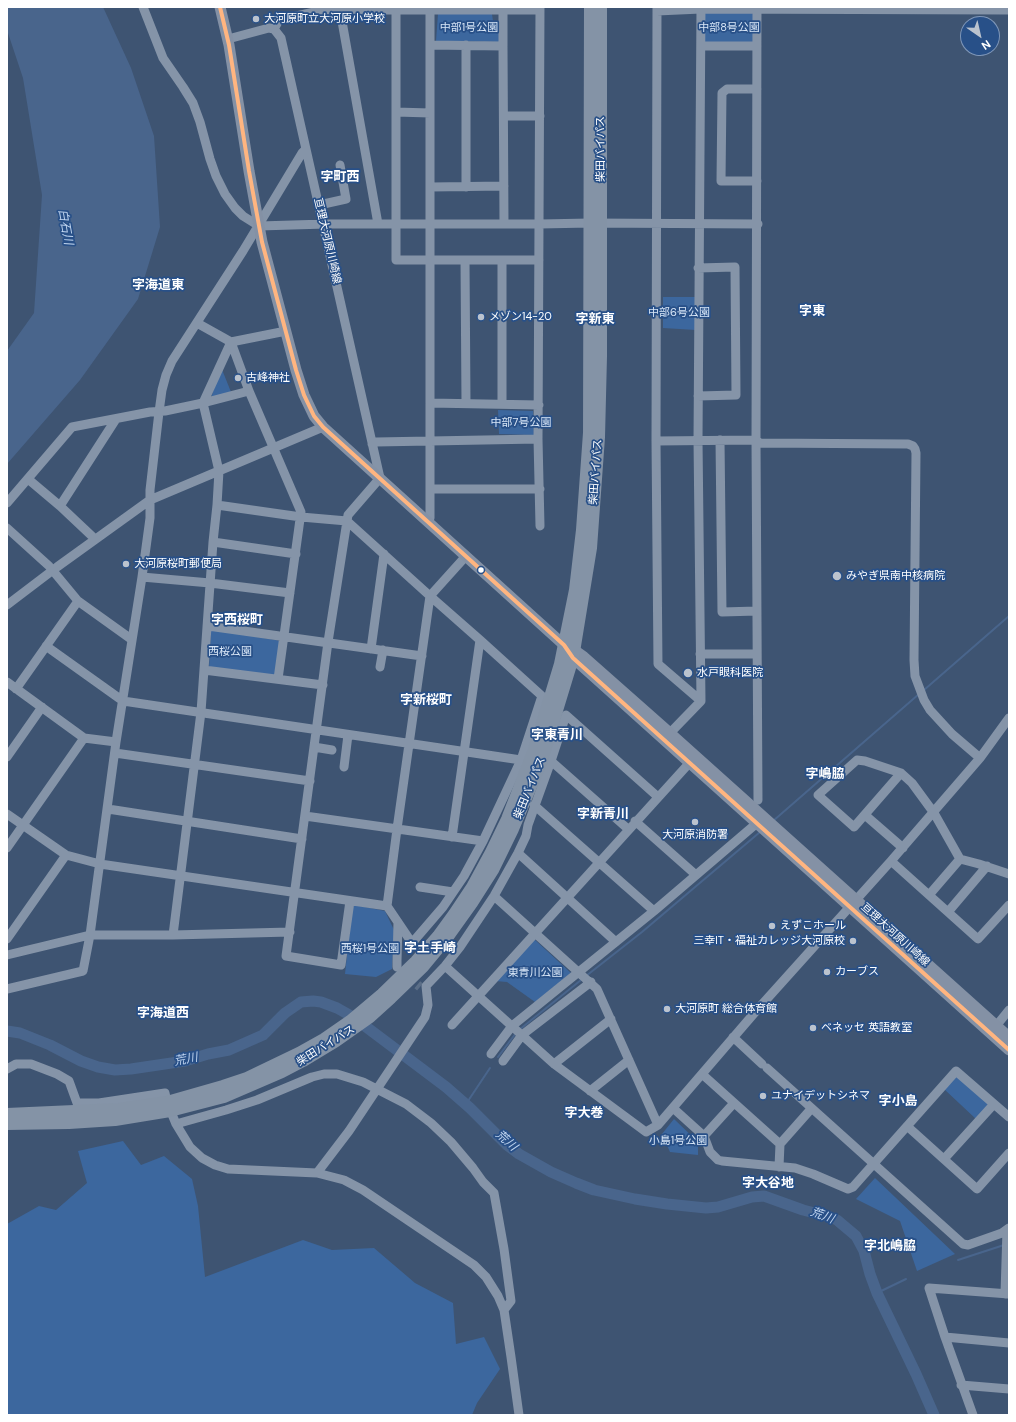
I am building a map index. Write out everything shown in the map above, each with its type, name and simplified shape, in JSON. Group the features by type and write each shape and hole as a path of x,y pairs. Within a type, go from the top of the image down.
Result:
{"highway":[{"name":"柴田バイパス","path":"7,1114 169,1106 261,1072 287,1060 324,1039 386,996 423,967 447,938 493,870 513,829 541,763 570,650 591,548 596,480 601,356 595,223 590,7"},
{"name":"柴田バイパス","path":"595,223 601,7"},
{"name":"柴田バイパス","path":"7,1124 69,1123 115,1120 169,1106 224,1097 282,1072 314,1055 359,1025 386,996"}],"main road":[{"name":"亘理大河原川崎線","path":"220,7 228,39 264,250 304,395 314,416 323,427 993,1030 1009,1050"},
{"name":"亘理大河原川崎線","path":"570,650 670,733 692,759"},
{"name":"亘理大河原川崎線","path":"993,1030 1009,1037"}],"street":[{"path":"143,7 163,58 193,103 200,122 210,160 225,194 243,216 259,226 323,224 758,224"},
{"path":"670,733 701,701 698,268 700,223 701,8"},
{"path":"228,39 269,28 274,29 279,20 323,10 540,9 538,439 540,526"},
{"path":"701,701 658,664 656,441 657,9 1009,10"},
{"path":"757,9 758,224 756,440 758,800"},
{"path":"340,10 378,224"},
{"path":"396,10 396,260 539,260"},
{"path":"428,521 430,518 430,10"},
{"path":"503,10 504,224"},
{"name":"亘理大河原川崎線","path":"274,29 281,38 380,478"},
{"path":"430,45 504,46"},
{"path":"466,45 466,187"},
{"path":"700,46 757,46"},
{"path":"757,89 727,89 722,93 721,181 758,181"},
{"path":"396,112 430,113"},
{"path":"504,116 540,116"},
{"path":"7,989 83,971 90,935 131,639 142,577 150,518 150,500 159,412 166,375 172,361 244,250 302,153 306,149"},
{"path":"319,205 346,199 340,165"},
{"path":"431,187 504,186"},
{"path":"244,250 256,247 264,250"},
{"path":"465,260 466,403"},
{"path":"502,260 502,404"},
{"path":"698,268 735,267 736,395 698,396"},
{"path":"197,323 231,342 286,331"},
{"path":"231,342 249,391 301,512 278,679"},
{"path":"172,935 201,712 219,471 203,403 231,342"},
{"path":"7,503 72,427 150,412 165,411 249,391"},
{"path":"430,403 539,404"},
{"path":"60,506 116,419"},
{"path":"7,605 150,500 323,427"},
{"path":"372,444 376,442 538,439"},
{"path":"720,440 722,612 757,611"},
{"path":"656,441 756,440 760,443 908,444 913,446 915,449 916,492 915,676 924,700 939,721 980,758"},
{"path":"350,900 341,966 286,956 328,642 348,515 380,478"},
{"path":"28,479 60,506 95,539"},
{"path":"430,489 540,489"},
{"path":"217,505 301,517 347,521 430,596 542,696 521,760 483,841 443,907 412,944 387,906 397,829 430,596 466,556"},
{"path":"7,528 53,570 78,601 131,639"},
{"path":"213,542 296,554"},
{"path":"371,649 384,554"},
{"path":"142,577 210,583 290,593"},
{"path":"16,689 78,601"},
{"path":"208,626 422,656"},
{"path":"452,837 480,640"},
{"path":"46,646 123,701 521,760"},
{"path":"380,667 383,650"},
{"path":"700,654 757,654"},
{"path":"204,670 323,685"},
{"path":"7,682 84,738 116,742"},
{"path":"7,757 42,707"},
{"path":"317,1173 349,1131 425,1017 428,1005 423,986 445,966 460,947 494,896 518,853 526,836 534,805 551,761 566,715 658,797"},
{"path":"445,966 554,1064 646,1132 658,1125 733,1037 934,813 980,758 1009,718"},
{"path":"344,767 348,734"},
{"path":"7,848 84,738"},
{"path":"314,747 332,750"},
{"path":"115,753 310,781"},
{"path":"452,1025 692,759"},
{"path":"901,773 854,827 818,795 857,760 865,761 901,773 912,783 934,813 960,859 987,866 1009,874"},
{"path":"551,761 628,829"},
{"path":"534,805 654,911"},
{"path":"108,809 302,839"},
{"path":"7,814 66,855 100,864 387,906"},
{"path":"865,815 903,848"},
{"path":"305,816 483,841"},
{"path":"636,821 696,875"},
{"path":"492,1054 517,1031 585,977 616,942 696,875 765,826"},
{"path":"518,853 616,942"},
{"path":"7,939 66,855"},
{"path":"929,895 960,859"},
{"path":"891,861 978,939 1008,906"},
{"path":"948,912 987,866"},
{"path":"420,887 453,892"},
{"path":"494,896 597,989 658,1125"},
{"path":"398,922 396,961 398,967"},
{"path":"7,955 90,935 172,935 290,932"},
{"path":"503,1061 517,1031 585,977"},
{"path":"993,1030 1009,1010"},
{"path":"554,1064 611,1019"},
{"path":"733,1037 811,1109 963,1244 968,1245 1008,1232 1007,1294 929,1288 973,1415"},
{"path":"590,1091 630,1060"},
{"path":"7,1069 16,1064 31,1064 57,1074 69,1081 77,1103 99,1103 165,1093 176,1124 190,1147 202,1158 216,1166 228,1169 317,1173 344,1180 364,1190 474,1265 486,1277 498,1296 504,1310 519,1415"},
{"path":"673,1108 704,1136 710,1152 718,1160 795,1168 848,1189 853,1187 956,1071 1009,1117"},
{"path":"176,1124 256,1100 312,1077 324,1074 337,1074 362,1082 406,1104 431,1123 451,1142 483,1182 494,1193 511,1301 504,1310"},
{"path":"702,1074 780,1144"},
{"path":"704,1136 734,1103"},
{"path":"944,1159 994,1104"},
{"path":"779,1167 780,1144 811,1109"},
{"path":"907,1126 977,1189 1009,1153"},
{"path":"945,1337 1009,1343"},
{"path":"962,1385 1009,1390"}],"green space":[{"name":"中部8号公園","path":"752,13 754,16 754,42 705,44 704,14"},
{"name":"中部1号公園","path":"438,14 492,14 493,21 499,22 501,42 436,41"},
{"name":"中部6号公園","path":"663,297 695,297 696,330 663,328"},
{"path":"221,367 231,392 211,398"},
{"name":"中部7号公園","path":"498,410 533,411 534,435 499,434"},
{"name":"西桜公園","path":"211,629 281,641 275,677 209,668"},
{"name":"西桜1号公園","path":"355,905 385,911 394,930 392,969 376,977 345,974 352,908"},
{"name":"東青川公園","path":"534,939 571,973 535,1002 507,982 495,981"},
{"path":"956,1077 959,1077 987,1102 988,1106 976,1119 944,1089"},
{"name":"小島1号公園","path":"674,1119 698,1142 698,1155 670,1152 662,1134"},
{"path":"123,1141 141,1165 164,1156 192,1179 198,1206 205,1277 303,1240 332,1250 374,1248 415,1283 453,1303 456,1344 484,1337 500,1369 477,1403 472,1415 7,1415 7,1224 39,1206 56,1210 87,1183 78,1151"},
{"path":"875,1178 955,1254 917,1271 900,1221 856,1199"}],"water":[{"name":"白石川","path":"7,7 103,7 131,68 154,136 160,227 138,299 80,380 7,464 7,351 34,313 42,195 23,78 7,30"}],"waterway":[{"path":"924,690 1009,616"},
{"path":"773,821 919,694"},
{"path":"586,976 642,932 760,832"},
{"path":"519,1030 581,980"},
{"name":"荒川","path":"7,1031 20,1033 50,1045 81,1061 98,1067 115,1070 131,1069 185,1061 208,1054 229,1050 263,1035 285,1013 301,1002 321,1002 337,1008 353,1017 446,1087 470,1108 507,1145 519,1154 551,1172 576,1183 594,1190 635,1199 706,1208 718,1207 752,1197 764,1196 837,1220 856,1236 864,1251 877,1293 934,1415"},
{"path":"498,1057 516,1033"},
{"path":"466,1104 490,1068"},
{"path":"958,1260 1004,1245"},
{"path":"877,1293 906,1279"}],"tunnel":[{"path":"407,976 420,987"}],"transit line":[{"path":"220,7 229,45 262,242 296,370 304,395 314,416 323,427 564,645 573,658 1009,1050"}],"place":[{"name":"大河原町立大河原小学校","path":"256,19"},
{"name":"メゾン14-20","path":"481,317"},
{"name":"古峰神社","path":"238,378"},
{"name":"大河原桜町郵便局","path":"126,564"},
{"name":"みやぎ県南中核病院","path":"837,576"},
{"name":"水戸眼科医院","path":"688,673"},
{"name":"大河原消防署","path":"695,822"},
{"name":"えずこホール","path":"772,926"},
{"name":"三幸IT・福祉カレッジ大河原校","path":"853,941"},
{"name":"カーブス","path":"827,972"},
{"name":"大河原町 総合体育館","path":"667,1009"},
{"name":"ベネッセ 英語教室","path":"813,1028"},
{"name":"ユナイデットシネマ","path":"763,1096"}],"district":[{"name":"字町西","path":"340,178"},
{"name":"字海道東","path":"158,286"},
{"name":"字東","path":"812,312"},
{"name":"字新東","path":"595,320"},
{"name":"字西桜町","path":"237,621"},
{"name":"字新桜町","path":"426,701"},
{"name":"字東青川","path":"557,736"},
{"name":"字嶋脇","path":"825,775"},
{"name":"字新青川","path":"603,815"},
{"name":"字土手崎","path":"430,949"},
{"name":"字海道西","path":"163,1014"},
{"name":"字小島","path":"898,1102"},
{"name":"字大巻","path":"584,1114"},
{"name":"字大谷地","path":"768,1184"},
{"name":"字北嶋脇","path":"890,1247"}]}
